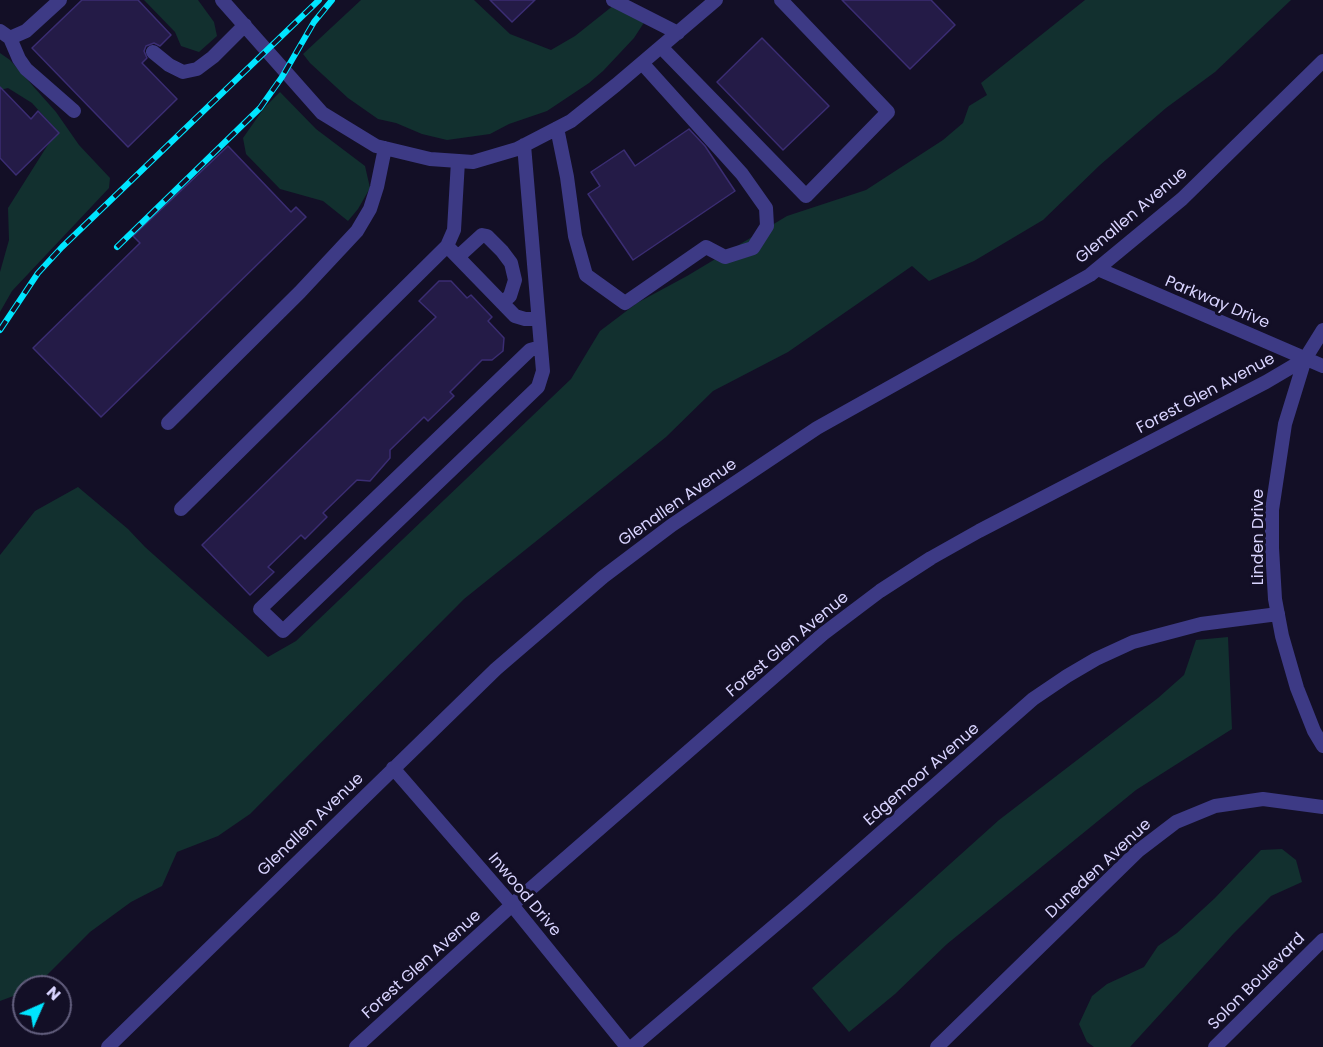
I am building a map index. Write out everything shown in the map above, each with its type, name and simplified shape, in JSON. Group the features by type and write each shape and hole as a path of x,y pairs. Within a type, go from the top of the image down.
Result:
{"street":[{"path":"60,0 34,26 5,35 26,69 74,111"},
{"path":"222,0 322,113 376,146 430,159 473,162 524,145 580,114 678,33 710,2"},
{"path":"613,0 678,33"},
{"path":"661,47 806,196 888,112 781,0"},
{"path":"153,52 169,65 183,72 197,69 213,57 245,25"},
{"name":"Glenallen Avenue","path":"108,1047 496,669 603,577 672,525 817,428 1090,275 1182,199 1323,61"},
{"path":"557,128 567,177 575,236 586,275 625,303 706,247 725,257 753,248 766,226 766,208 742,174 642,63"},
{"path":"524,145 538,319 541,347 543,371 538,387 283,631 260,609 530,350 541,347"},
{"path":"168,423 292,300 357,231 364,222 374,198 385,148"},
{"path":"181,509 447,246 454,230 458,161"},
{"path":"459,256 482,235 502,251 511,263 515,280 510,296 502,303"},
{"path":"447,246 515,316 538,319"},
{"name":"Parkway Drive","path":"1098,269 1323,366"},
{"name":"Linden Drive","path":"1323,330 1305,359 1285,424 1272,510 1272,548 1282,636 1297,688 1323,746"},
{"name":"Forest Glen Avenue","path":"356,1047 512,905 823,634 880,591 931,558 1266,382 1305,359"},
{"name":"Edgemoor Avenue","path":"629,1047 801,903 1033,699 1067,676 1096,659 1144,639 1201,624 1278,614"},
{"name":"Inwood Drive","path":"393,768 512,905 629,1047"},
{"name":"Duneden Avenue","path":"937,1047 1138,851 1176,822 1215,806 1263,799 1323,807"},
{"name":"Solon Boulevard","path":"1215,1047 1323,939"}],"green space":[{"path":"144,0 198,0 214,22 217,36 199,52 181,46 175,32"},
{"path":"361,0 474,0 510,34 551,50 575,36 614,5 645,21 634,38 603,71 547,111 509,124 490,134 447,140 378,119 348,98 303,54"},
{"path":"1085,0 1291,0 1215,72 1166,108 1100,165 1043,220 974,261 929,281 912,266 788,352 713,391 666,437 464,599 250,814 218,836 177,852 162,886 131,902 90,932 47,975 12,975 12,996 0,1001 0,555 35,511 78,487 128,529 145,547 268,657 296,641 571,379 600,331 637,303 787,216 866,190 943,140 963,123 969,106 987,95 981,83"},
{"path":"0,53 10,60 56,112 79,145 110,178 109,188 12,291 0,312 0,272 9,240 8,208 49,143 59,133 32,103 8,88 0,90"},
{"path":"280,92 316,129 365,166 370,188 348,221 323,201 280,189 246,154 243,138 264,108"},
{"path":"1228,637 1232,729 1136,790 947,944 895,994 849,1032 812,988 999,820 1158,698 1184,675 1196,640"},
{"path":"1282,849 1296,860 1302,882 1271,896 1130,1047 1094,1047 1087,1042 1079,1024 1092,996 1107,984 1144,967 1158,946 1177,933 1215,898 1261,850"}],"building":[{"path":"82,0 138,0 171,35 160,46 154,43 146,46 144,51 147,58 142,63 177,99 128,147 32,48"},
{"path":"490,0 535,0 512,22"},
{"path":"842,0 931,0 955,25 910,69"},
{"path":"762,38 829,106 783,150 717,82"},
{"path":"0,87 31,119 38,111 59,133 16,175 0,158"},
{"path":"689,129 705,146 735,191 633,260 588,194 600,186 591,172 624,150 635,166"},
{"path":"228,146 291,212 296,207 306,217 101,417 33,348 140,243 133,236"},
{"path":"439,281 451,281 467,298 471,295 492,317 488,321 504,338 503,351 492,360 482,360 450,392 454,396 428,421 424,417 390,450 390,458 370,481 357,480 323,513 327,517 305,539 301,535 268,567 274,572 250,595 202,545 436,317 419,301"}],"railway":[{"path":"0,330 38,273 62,247 319,0"},
{"path":"117,247 260,108 282,77 314,22 332,0"}]}
